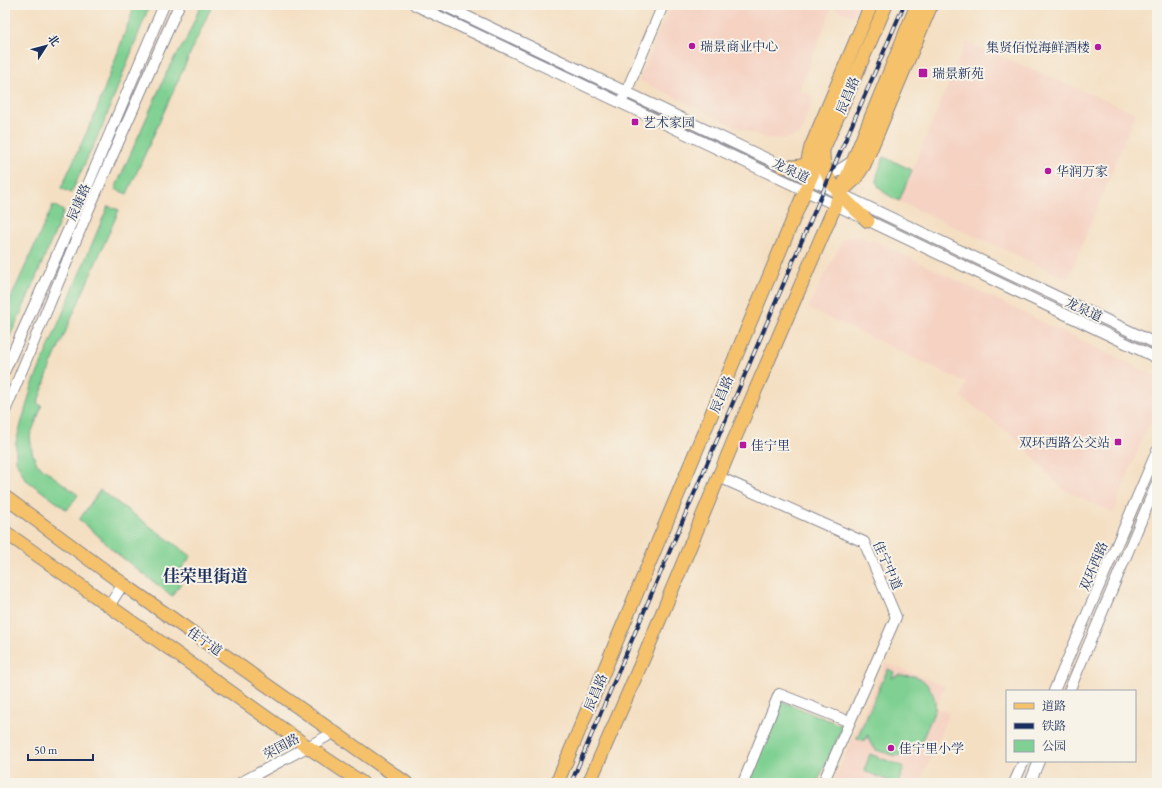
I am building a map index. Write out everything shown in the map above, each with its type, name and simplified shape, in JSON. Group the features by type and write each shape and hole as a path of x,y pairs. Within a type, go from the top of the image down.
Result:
{"main road":[{"path":"808,185 808,160 811,147 871,5"},
{"name":"辰昌路","path":"557,783 808,185 886,5"},
{"path":"589,783 835,206 917,5"},
{"path":"840,193 855,179 864,165 932,5"},
{"path":"780,172 808,164 823,151"},
{"path":"823,151 823,160 832,184 868,221"},
{"name":"佳宁道","path":"5,497 123,584 406,783"},
{"name":"佳宁道","path":"5,532 357,781"}],"street":[{"name":"辰康路","path":"5,370 79,206 164,5"},
{"name":"辰康路","path":"5,411 88,211 178,5"},
{"name":"龙泉道","path":"415,5 621,103 780,172"},
{"name":"龙泉道","path":"443,5 626,92 780,172"},
{"path":"621,103 663,5"},
{"path":"780,172 792,180 808,185 843,168 854,160"},
{"name":"龙泉道","path":"808,185 840,193 1157,344"},
{"name":"龙泉道","path":"808,185 835,206 1157,358"},
{"name":"双环西路","path":"1054,690 1157,451"},
{"name":"佳宁中道","path":"719,477 864,542 896,617 822,783"},
{"name":"双环西路","path":"1069,690 1157,482"},
{"path":"108,606 123,584"},
{"path":"744,783 779,694 850,722"},
{"name":"荣国路","path":"240,783 335,732"},
{"path":"1014,783 1024,762"},
{"path":"1030,783 1039,762"}],"shaded area":[{"path":"670,5 859,5 854,17 832,8 799,90 814,97 800,135 785,139 766,138 745,131 639,80"},
{"path":"966,42 1136,113 1068,279 899,201"},
{"path":"853,236 875,241 1157,377 1157,410 1141,442 1113,513 1061,488 1015,437 961,397 967,383 808,308 843,239"},
{"name":"佳宁里小学","path":"886,663 945,686 936,707 949,713 920,783 833,783"}],"green space":[{"path":"135,5 149,5 103,125 71,193 61,188 96,112"},
{"path":"201,5 212,5 127,194 115,189 170,65 185,42"},
{"path":"884,157 912,170 899,201 884,192 877,184 878,173"},
{"path":"53,205 64,211 20,315 5,346 5,311"},
{"path":"108,206 119,210 50,367 37,403 42,406 30,436 32,452 37,464 78,495 67,510 25,479 16,461 16,442 32,386"},
{"path":"100,490 191,556 174,578 181,583 172,596 115,552 79,520"},
{"path":"888,669 894,672 892,678 898,675 914,676 921,679 927,684 935,700 935,710 919,747 909,753 896,756 876,750 870,743 868,735 865,741 857,738"},
{"path":"781,701 843,726 817,783 749,783"},
{"path":"870,754 904,767 898,783 894,783 864,771"}],"railway":[{"path":"571,783 904,5"}],"place":[{"name":"瑞景商业中心","path":"692,46"},
{"name":"集贤佰悦海鲜酒楼","path":"1098,47"},
{"name":"瑞景新苑","path":"923,73"},
{"name":"艺术家园","path":"635,122"},
{"name":"华润万家","path":"1048,171"},
{"name":"双环西路公交站","path":"1118,442"},
{"name":"佳宁里","path":"743,445"},
{"name":"佳宁里小学","path":"891,748"}],"district":[{"name":"佳荣里街道","path":"205,576"}]}
